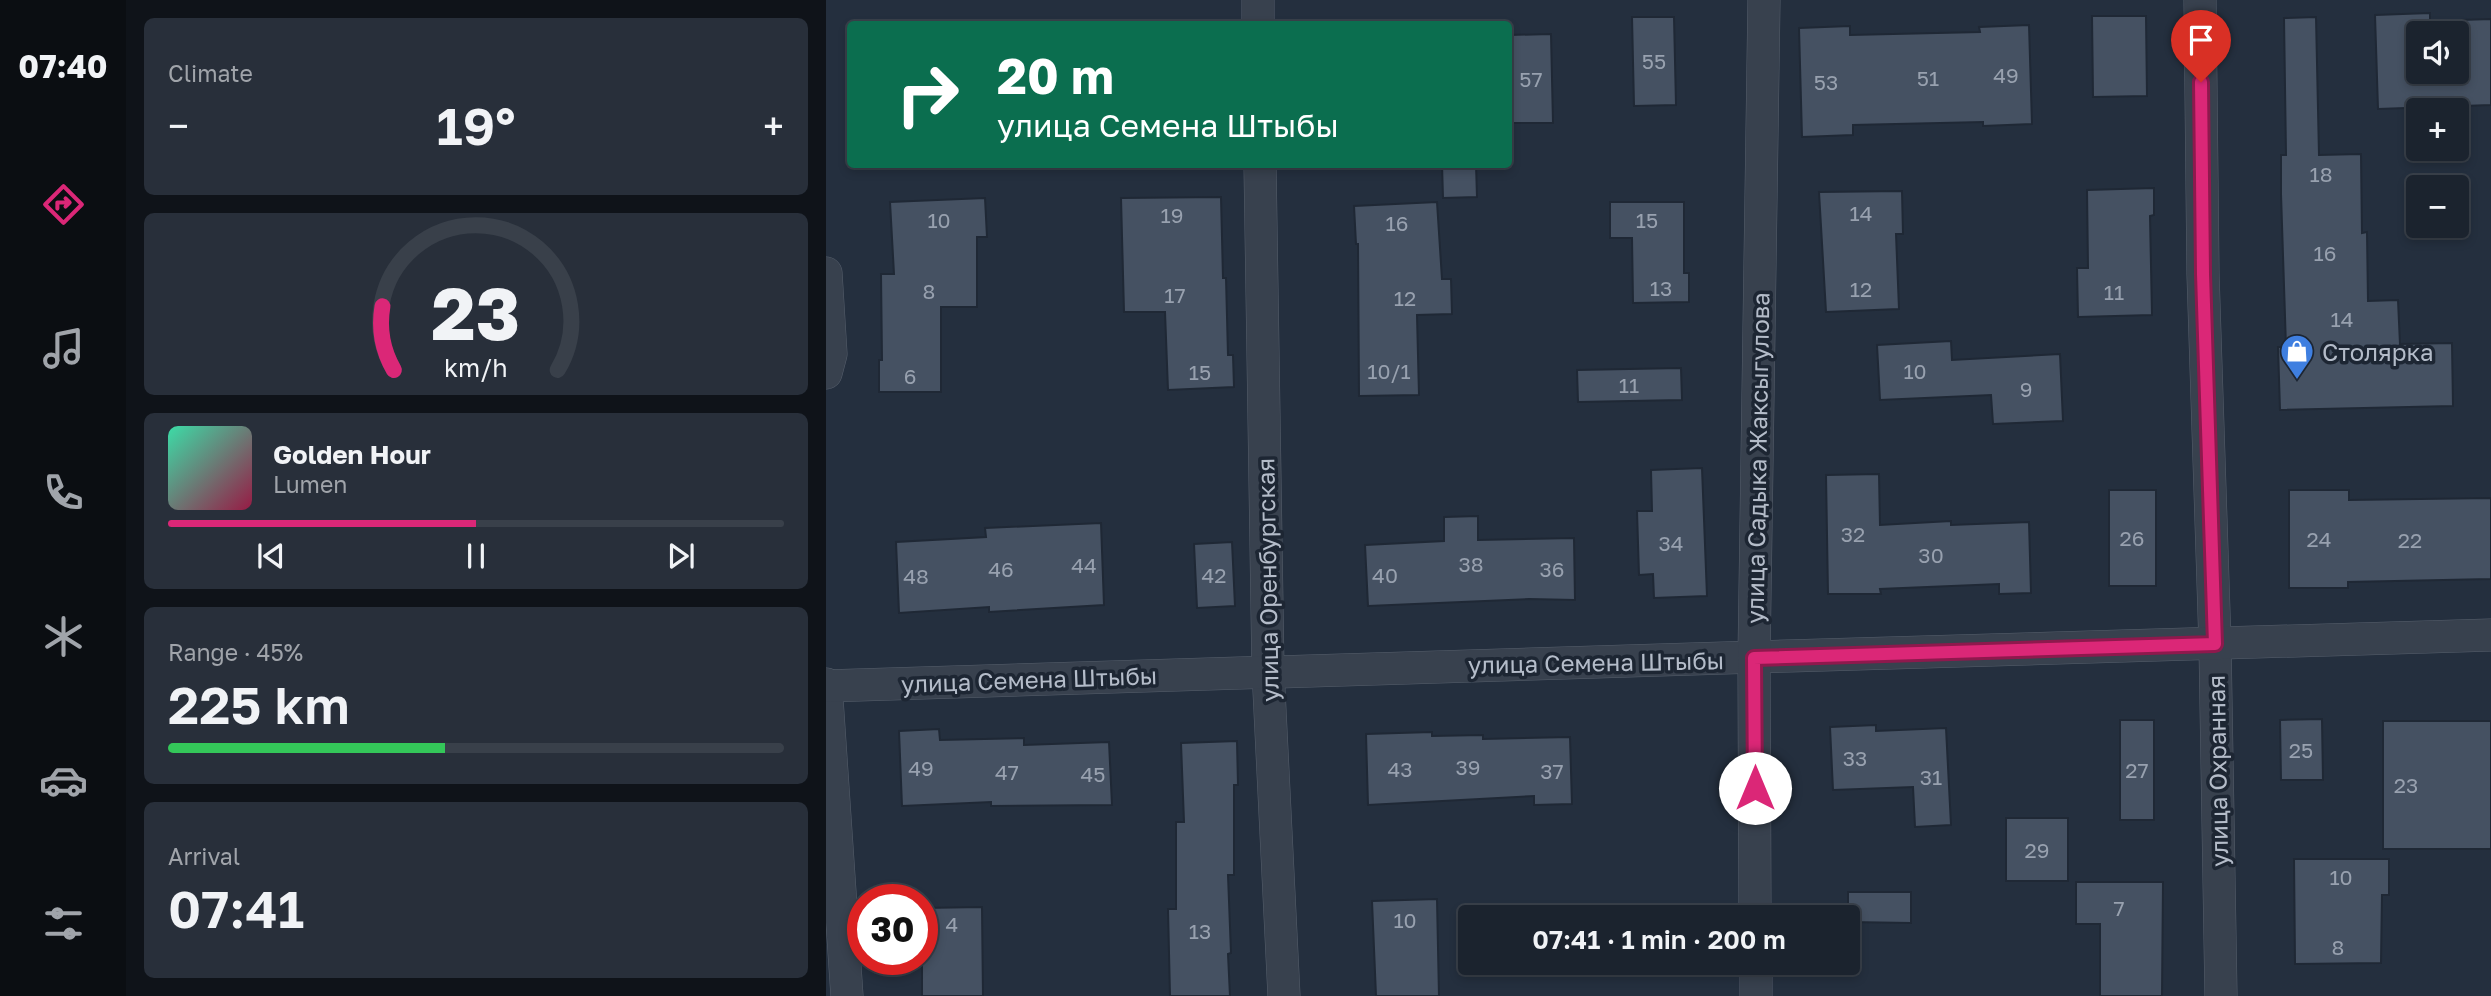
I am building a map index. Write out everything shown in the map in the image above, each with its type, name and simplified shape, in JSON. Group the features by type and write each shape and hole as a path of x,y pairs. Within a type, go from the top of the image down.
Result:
{"street":[{"path":"1258,0 1258,21"},
{"name":"улица Садыка Жаксыгулова","path":"1755,905 1754,658 1764,0"},
{"name":"улица Охранная","path":"2200,0 2203,274 2215,644 2221,996"},
{"name":"улица Оренбургская","path":"1260,168 1268,670 1284,996"},
{"path":"826,273 831,354 826,373"},
{"name":"улица Семена Штыбы","path":"826,685 2491,635"},
{"path":"826,685 847,996"},
{"path":"1756,975 1756,996"}],"building":[{"path":"2430,13 2430,21 2491,19 2491,105 2469,106 2469,98 2406,98 2406,108 2378,109 2375,15"},
{"path":"2092,16 2146,16 2147,96 2093,97"},
{"path":"1632,17 1674,17 1676,105 1634,106"},
{"path":"2316,17 2319,155 2361,154 2362,233 2367,232 2368,301 2398,300 2400,344 2452,343 2453,406 2280,410 2278,347 2286,347 2281,194 2281,155 2286,155 2284,18"},
{"path":"2029,25 2032,124 1983,126 1983,122 1853,125 1853,135 1802,137 1799,28 1850,26 1850,35 1980,32 1979,27"},
{"path":"1551,34 1553,123 1512,123 1512,35"},
{"path":"1442,168 1476,168 1477,197 1443,198"},
{"path":"2154,188 2154,215 2150,216 2152,315 2078,317 2077,268 2088,268 2087,190"},
{"path":"1902,191 1903,234 1896,234 1899,309 1826,312 1819,192"},
{"path":"1221,197 1228,355 1233,355 1234,387 1168,390 1165,312 1124,312 1121,198"},
{"path":"985,198 987,237 977,237 977,307 941,307 941,392 879,392 879,360 882,360 881,274 894,274 890,202"},
{"path":"1437,202 1442,279 1451,279 1452,314 1417,315 1419,395 1359,396 1358,244 1354,206"},
{"path":"1610,202 1684,202 1684,273 1689,273 1689,302 1633,303 1632,238 1610,238"},
{"path":"1951,341 1952,360 2060,354 2063,421 1993,424 1991,395 1880,400 1877,345"},
{"path":"1681,368 1682,400 1578,402 1577,370"},
{"path":"1702,468 1707,596 1654,598 1653,574 1639,575 1637,511 1652,511 1651,470"},
{"path":"1879,474 1880,525 1951,521 1951,525 2029,522 2031,593 1999,594 1999,584 1880,589 1881,594 1828,594 1826,475"},
{"path":"2109,490 2156,490 2156,586 2109,586"},
{"path":"2289,490 2349,490 2349,500 2491,498 2491,579 2348,582 2348,588 2289,588"},
{"path":"1478,516 1478,540 1574,538 1575,600 1529,599 1368,606 1365,545 1444,541 1444,517"},
{"path":"1101,523 1104,605 989,612 989,607 899,613 896,542 986,537 985,528"},
{"path":"1232,542 1235,606 1197,608 1194,544"},
{"path":"2322,719 2323,780 2281,780 2280,720"},
{"path":"2120,720 2154,720 2154,820 2120,820"},
{"path":"2383,721 2491,721 2491,849 2383,849"},
{"path":"1876,725 1876,731 1946,728 1951,825 1915,827 1913,787 1833,790 1830,727"},
{"path":"939,729 940,740 1024,738 1024,745 1109,742 1112,805 991,806 991,802 902,806 899,731"},
{"path":"1432,732 1432,736 1483,735 1483,739 1570,737 1572,804 1534,805 1534,796 1368,805 1366,734"},
{"path":"1237,741 1234,875 1228,875 1230,996 1170,996 1168,909 1176,909 1176,822 1184,822 1181,743"},
{"path":"2006,818 2068,818 2068,881 2006,881"},
{"path":"2294,859 2389,859 2389,895 2382,895 2381,963 2295,964"},
{"path":"2076,882 2163,882 2162,996 2100,996 2100,924 2076,924"},
{"path":"1848,892 1911,892 1911,923 1860,922 1860,905 1848,905"},
{"path":"1437,899 1439,996 1376,996 1372,901"},
{"path":"982,907 983,996 922,996 922,975 938,975 938,908"}],"place":[{"name":"Столярка","path":"2297,381"}],"route":[{"path":"1755,788 1754,658 2215,644 2203,274 2201,82"}]}
